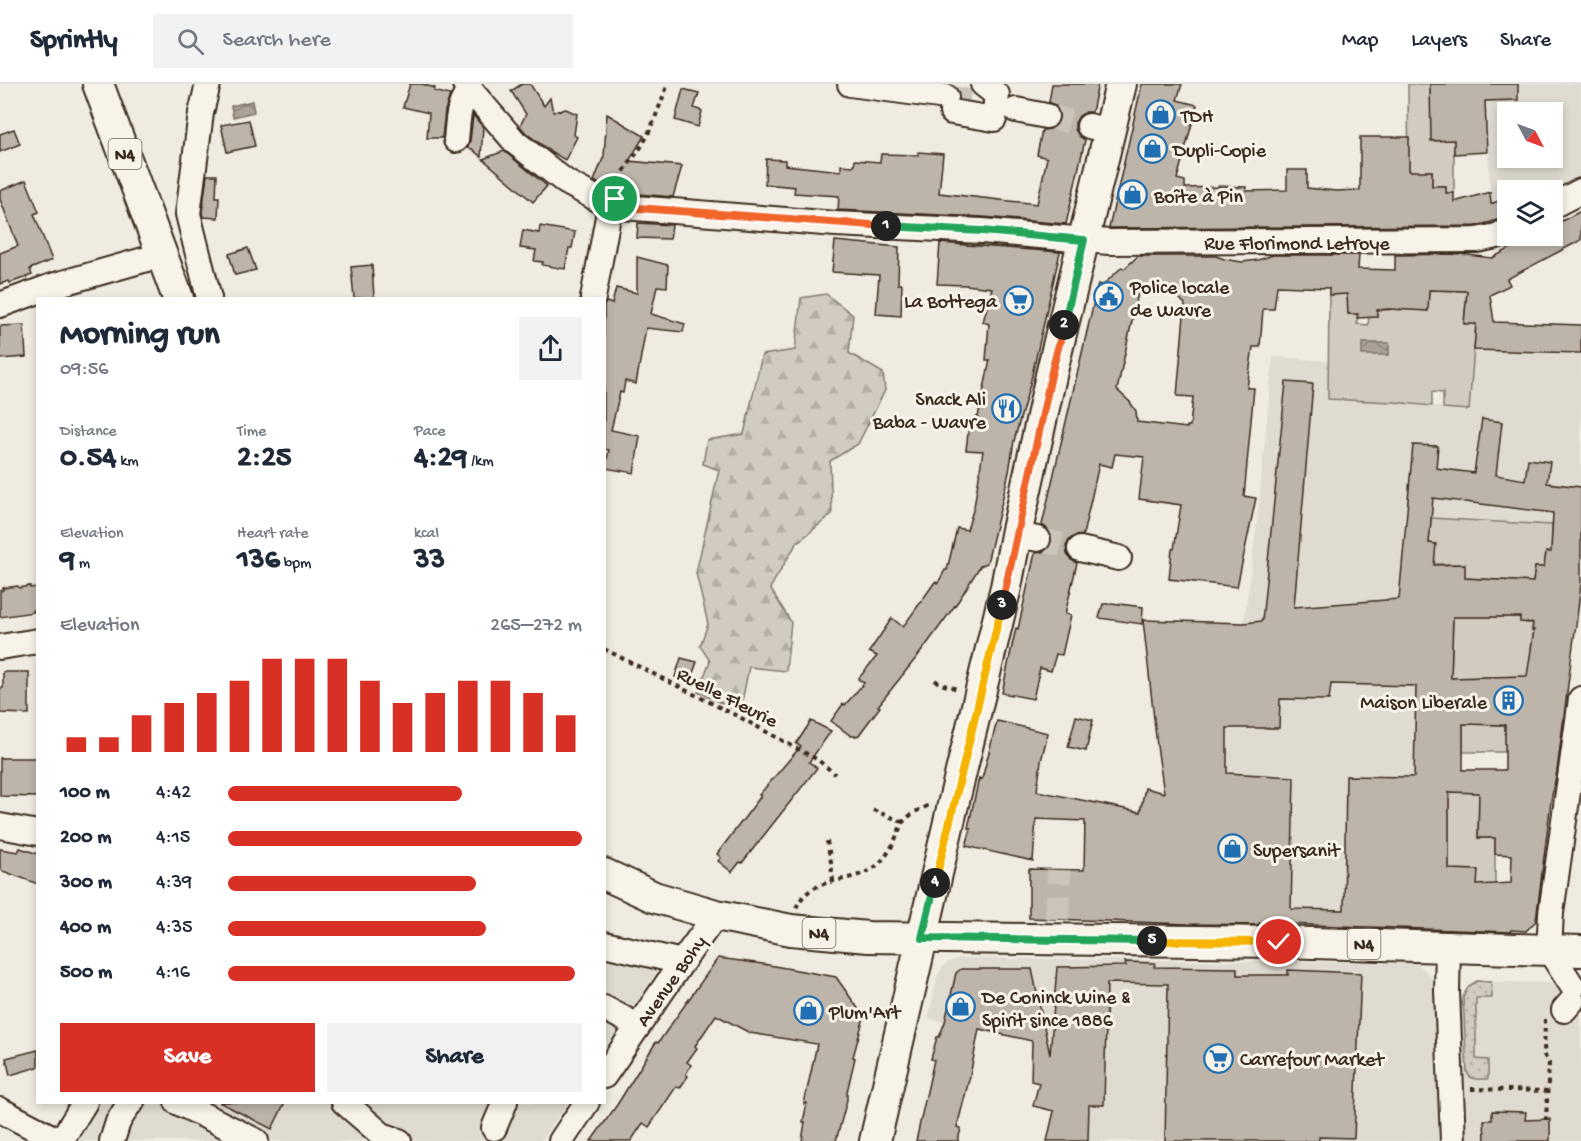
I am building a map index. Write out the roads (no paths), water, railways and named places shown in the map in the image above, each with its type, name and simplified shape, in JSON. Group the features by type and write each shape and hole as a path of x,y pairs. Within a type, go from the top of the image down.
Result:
{"main road":[{"name":"N4","path":"98,84 178,297"},
{"path":"875,1141 1006,586 1027,537 1052,371 1084,240 1099,129 1121,84"},
{"name":"N4","path":"606,875 654,897 716,915 791,930 868,938 1279,942 1581,951"}],"street":[{"path":"208,84 201,113 188,214 209,297"},
{"path":"850,84 912,88 949,104 994,119 997,95 983,84"},
{"path":"456,140 460,106 468,87 516,143 566,182 610,206 593,297"},
{"path":"1016,110 1046,116"},
{"path":"1563,200 1581,191"},
{"name":"Rue Florimond Letroye","path":"610,206 836,224 982,231 1109,242 1477,240 1497,236"},
{"path":"0,305 52,286 161,255"},
{"path":"1080,549 1119,558"},
{"path":"0,647 36,641"},
{"path":"1564,1002 1549,950 1551,913 1581,699"},
{"path":"0,826 36,833"},
{"name":"Avenue Bohy","path":"606,1073 681,962 716,915"},
{"path":"606,944 681,962"},
{"path":"1448,947 1447,991 1453,1141"},
{"path":"606,1009 638,1026"},
{"path":"0,1110 60,1141 84,1104"},
{"path":"112,1141 118,1122 129,1104"},
{"path":"181,1104 256,1141"},
{"path":"346,1104 382,1135 399,1141"},
{"path":"494,1128 504,1104"},
{"path":"561,1141 586,1104"}],"water":[{"path":"252,101 254,112 233,117 231,106"},
{"path":"1362,343 1389,343 1389,355 1362,355"}],"tunnel":[{"path":"946,97 1015,109"},
{"path":"1046,116 1089,126"},
{"path":"1038,539 1080,549"},
{"path":"1057,919 1059,870"}],"place":[{"name":"TDH","path":"1160,115"},
{"name":"Dupli-Copie","path":"1152,149"},
{"name":"Boîte à Pin","path":"1133,195"},
{"name":"Police locale de Wavre","path":"1109,297"},
{"name":"La Bottega","path":"1018,300"},
{"name":"Snack Ali Baba - Wavre","path":"1007,409"},
{"name":"Maison Liberale","path":"1508,701"},
{"name":"Supersanit","path":"1232,849"},
{"name":"De Coninck Wine & Spirit since 1886","path":"961,1007"},
{"name":"Plum'Art","path":"808,1011"},
{"name":"Carrefour Market","path":"1219,1058"}]}
